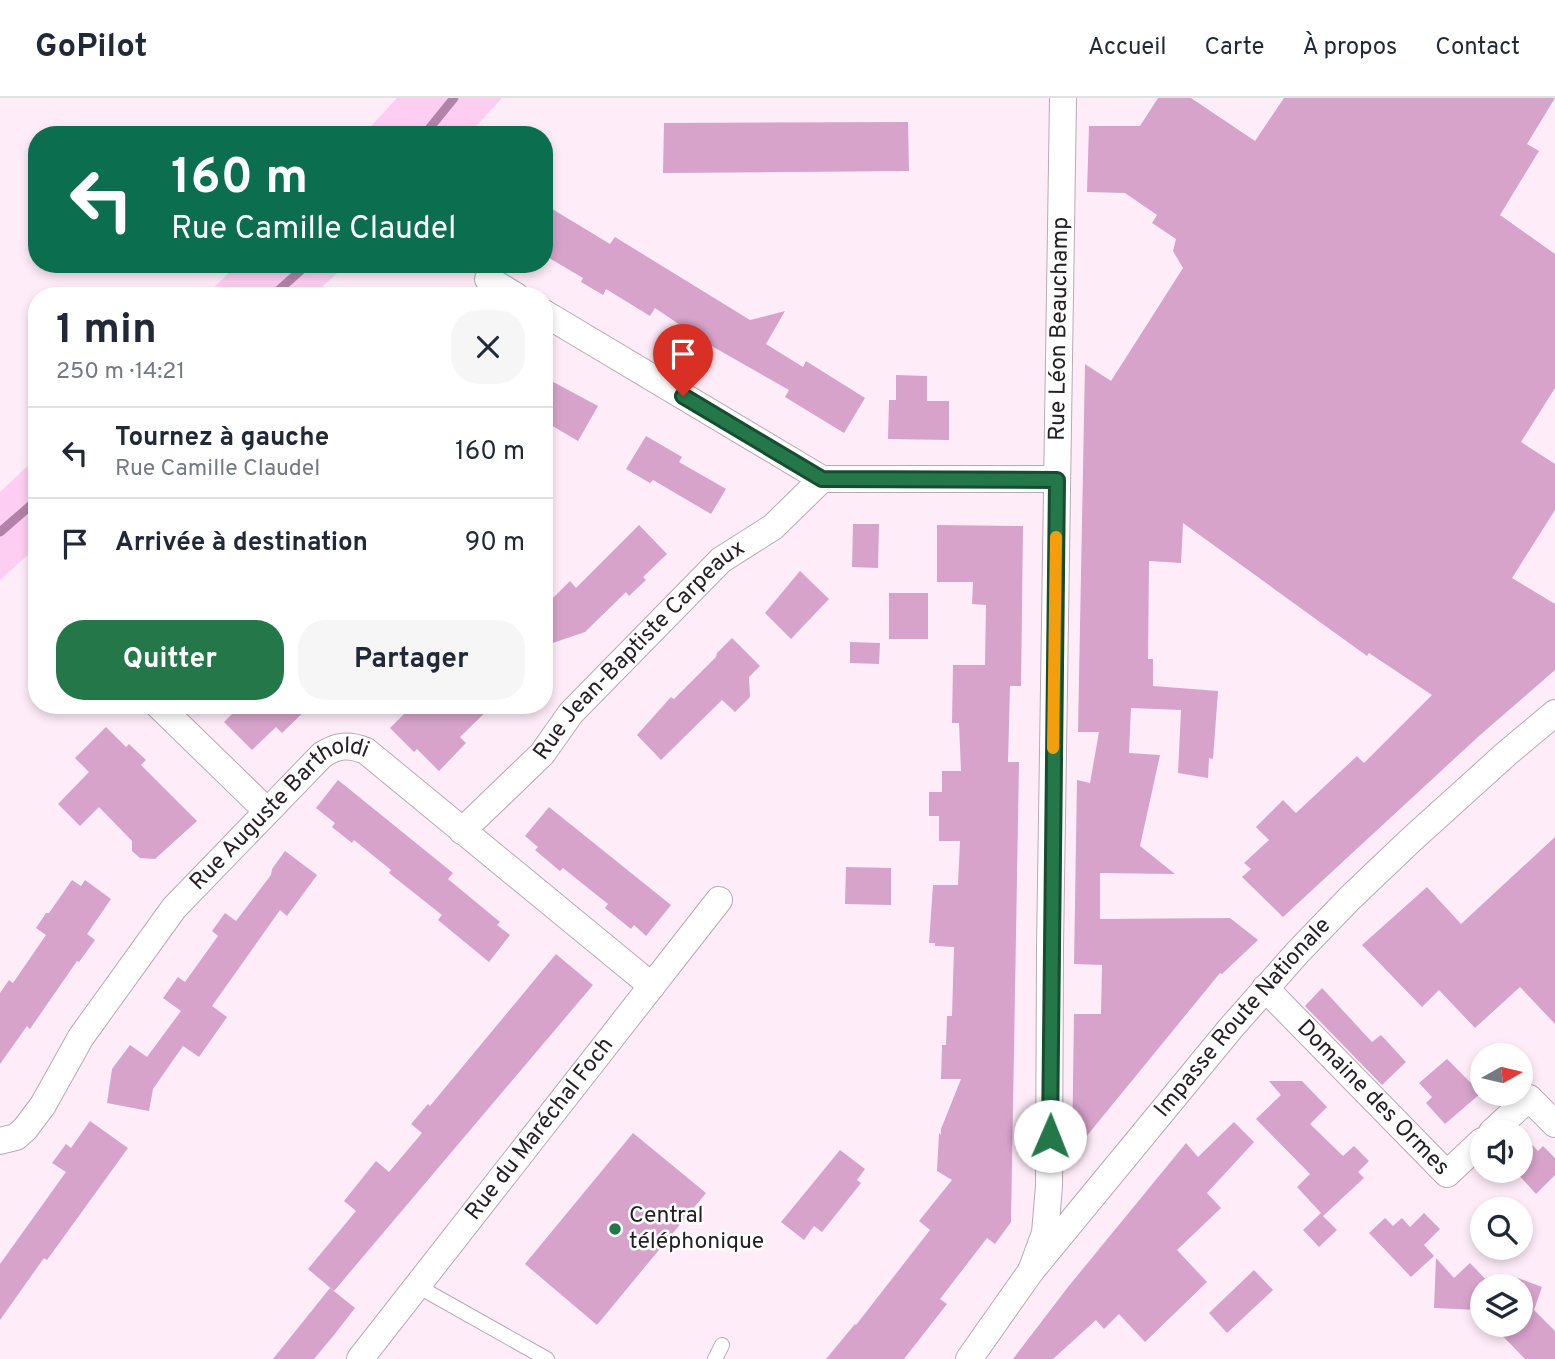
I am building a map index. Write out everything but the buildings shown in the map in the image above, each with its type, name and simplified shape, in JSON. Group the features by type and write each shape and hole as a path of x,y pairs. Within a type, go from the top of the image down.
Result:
{"street":[{"name":"Rue Léon Beauchamp","path":"1031,1271 1045,1233 1049,1186 1063,98"},
{"path":"488,279 501,287"},
{"path":"553,318 822,479 1057,480"},
{"name":"Rue Jean-Baptiste Carpeaux","path":"462,831 542,754 571,713 721,560 773,527 822,479"},
{"name":"Impasse Route Nationale","path":"969,1359 1031,1271 1265,988 1375,873 1555,713"},
{"path":"167,714 267,811"},
{"name":"Rue Auguste Bartholdi","path":"0,1141 16,1136 25,1129 54,1089 81,1037 164,921 267,811 330,749 343,746 366,751 652,986"},
{"name":"Rue du Maréchal Foch","path":"360,1359 419,1287 719,900"},
{"name":"Domaine des Ormes","path":"1265,988 1447,1174 1470,1153"},
{"path":"1505,1120 1529,1098 1555,1124"}],"lane":[{"path":"419,1287 547,1359"},
{"path":"715,1359 722,1345"}],"shaded area":[{"path":"397,98 502,98 476,126 371,126"},
{"path":"229,273 337,273 322,287 214,287"},
{"path":"28,466 28,555 0,580 0,492"}],"waterway":[{"path":"431,126 454,98"},
{"path":"282,287 298,273"},
{"path":"0,532 28,508"}],"slow traffic":[{"path":"1053,748 1056,537"}],"place":[{"name":"Central téléphonique","path":"615,1229"}],"route":[{"path":"683,396 822,479 1057,480 1050,1136"}]}
